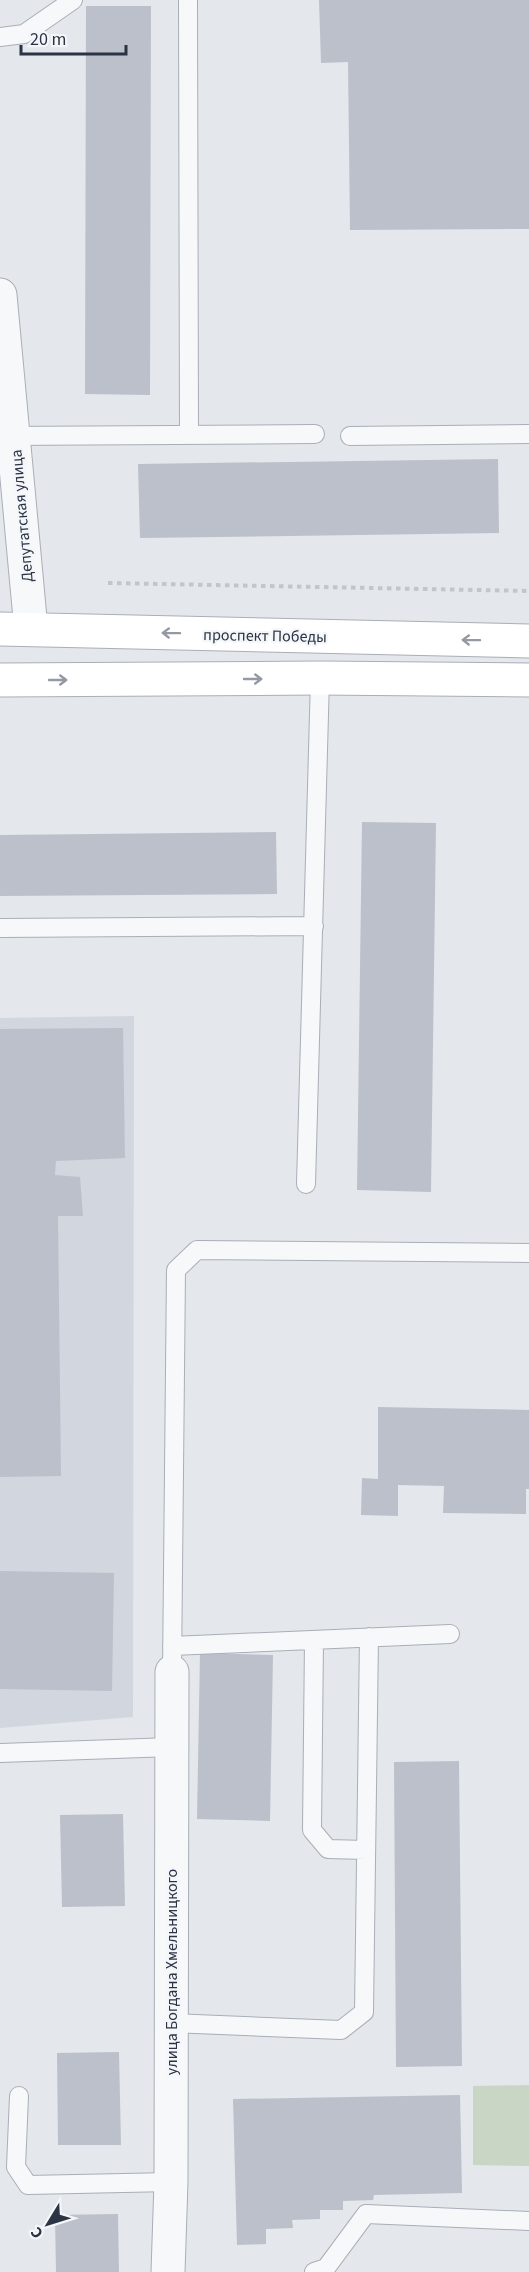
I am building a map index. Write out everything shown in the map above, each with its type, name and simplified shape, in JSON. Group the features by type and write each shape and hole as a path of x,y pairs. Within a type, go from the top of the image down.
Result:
{"main road":[{"name":"проспект Победы","path":"15,629 529,641"},
{"path":"0,680 320,678 529,680"}],"street":[{"name":"Депутатская улица","path":"0,295 15,629"},
{"name":"улица Богдана Хмельницкого","path":"168,2272 171,2182 172,1659"}],"lane":[{"path":"0,37 24,34 73,0"},
{"path":"188,0 189,435"},
{"path":"7,436 315,434"},
{"path":"350,436 529,434"},
{"path":"306,1184 320,678"},
{"path":"0,927 314,926"},
{"path":"450,1634 314,1640 172,1659 176,1270 196,1250 529,1252"},
{"path":"171,2023 341,2030 364,2012 369,1637"},
{"path":"314,1640 312,1830 328,1849 366,1850"},
{"path":"0,1753 172,1747"},
{"path":"19,2096 16,2167 28,2185 171,2182"},
{"path":"314,2272 326,2268 366,2214 529,2221"}],"path":[{"path":"108,583 529,591"}],"shaded area":[{"path":"134,1016 133,1717 0,1728 0,1018"}],"green space":[{"path":"529,2085 529,2166 473,2165 473,2086"}],"building":[{"path":"319,0 529,0 529,229 350,230 348,62 321,63"},
{"path":"86,6 151,6 150,395 85,394"},
{"path":"498,459 499,533 140,538 138,464"},
{"path":"362,822 436,823 431,1192 357,1190"},
{"path":"276,832 277,894 0,896 0,835"},
{"path":"123,1028 125,1158 56,1161 55,1175 80,1177 83,1216 58,1216 61,1476 0,1477 0,1029"},
{"path":"378,1407 529,1410 529,1489 526,1489 526,1514 443,1513 444,1486 398,1485 398,1516 361,1515 362,1478 378,1479"},
{"path":"0,1571 114,1573 112,1691 0,1689"},
{"path":"200,1653 273,1655 270,1821 197,1819"},
{"path":"459,1761 462,2066 396,2067 394,1762"},
{"path":"123,1814 125,1906 62,1907 60,1815"},
{"path":"119,2052 121,2145 58,2145 57,2053"},
{"path":"460,2095 462,2193 374,2195 373,2200 343,2201 343,2210 320,2210 320,2219 292,2220 293,2228 266,2229 266,2244 237,2245 233,2099"},
{"path":"118,2214 119,2272 56,2272 55,2215"}]}
